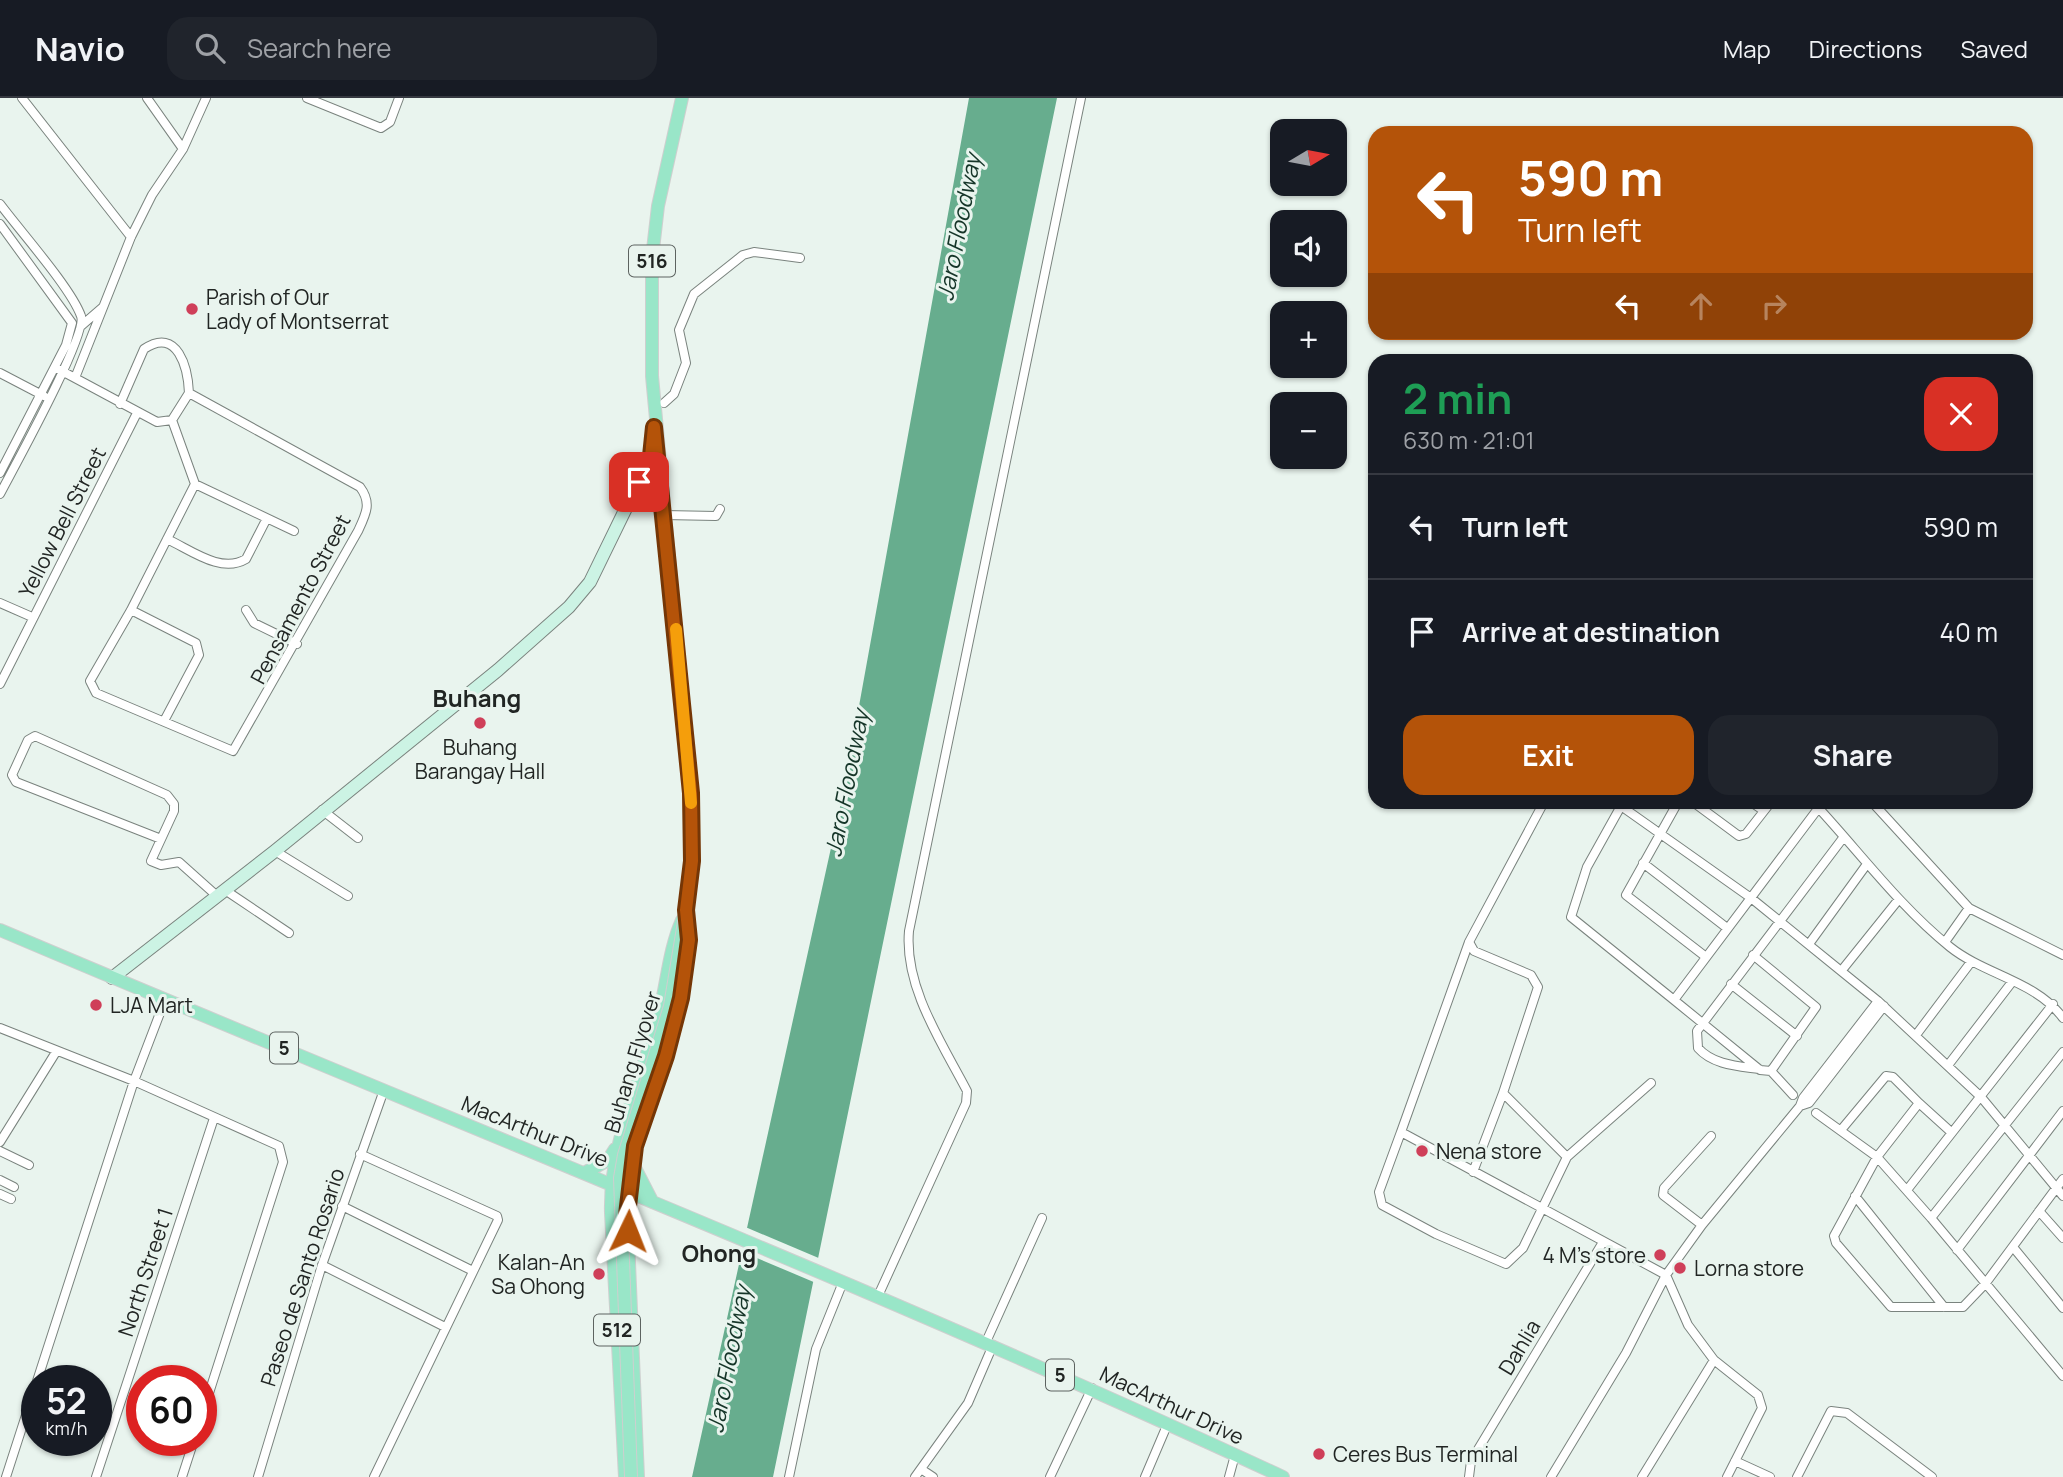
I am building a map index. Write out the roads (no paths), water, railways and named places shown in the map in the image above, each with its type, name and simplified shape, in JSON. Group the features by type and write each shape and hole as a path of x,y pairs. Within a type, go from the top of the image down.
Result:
{"main road":[{"name":"516","path":"630,1192 632,1161 681,998 689,940 686,910 692,861 691,793 654,427 652,258 659,206 682,98"},
{"path":"648,463 654,427 663,403"},
{"name":"516","path":"611,1184 617,1147 658,1018 674,937 686,910"},
{"name":"Buhang Flyover","path":"631,1477 620,1178 624,1155 670,1006 686,910"},
{"name":"MacArthur Drive","path":"0,930 586,1172 878,1296 1092,1388 1283,1477"},
{"path":"611,1213 604,1195 586,1172 608,1160 617,1147"},
{"path":"628,1231 629,1220 634,1213 655,1202 636,1174 632,1161"},
{"name":"512","path":"611,1184 625,1477"},
{"name":"512","path":"630,1192 628,1231 638,1477"}],"street":[{"path":"22,98 131,237"},
{"path":"147,98 183,149"},
{"path":"75,378 131,237 152,195 183,149 206,98"},
{"path":"307,98 326,102 381,128 390,122 398,98"},
{"path":"878,1296 967,1103 967,1091 927,1015 907,954 909,931 1081,98"},
{"path":"0,204 82,318 82,326 58,369 39,395 0,473"},
{"path":"0,495 49,397 72,330 70,318 3,227 14,223"},
{"path":"663,403 674,394 686,363 679,330 694,294 743,254 754,252 800,258"},
{"path":"72,330 82,326 106,305"},
{"path":"58,369 120,404 158,422 172,419 189,393 188,372 179,351 167,345 150,345 139,358 120,404"},
{"path":"0,373 39,395 49,397"},
{"name":"Pensamento Street","path":"164,721 229,752 237,750 361,525 368,506 360,487 189,393"},
{"name":"Yellow Bell Street","path":"0,684 137,413"},
{"path":"172,419 195,484 294,531"},
{"path":"113,978 498,670 581,596 648,463"},
{"path":"131,610 196,643 200,648 199,655 164,721 96,693 91,688 90,681 131,610 195,484"},
{"path":"664,515 716,516 720,509"},
{"path":"167,539 220,564 231,566 246,559 266,520"},
{"path":"0,603 32,617"},
{"path":"246,610 254,623 297,643"},
{"path":"161,839 16,782 12,775 28,740 35,736 167,795 174,804 174,811 151,861 160,865 181,858 221,893 289,933"},
{"path":"1540,809 1469,942 1379,1199 1382,1205 1401,1217 1506,1264 1523,1248 1567,1157 1651,1083"},
{"path":"1619,809 1587,867 1571,917 1760,1070"},
{"path":"1629,809 1809,944 1950,1065 2007,1126 2063,1196"},
{"path":"1674,809 1626,895 1706,957"},
{"path":"1702,809 1739,836 1743,836 1763,811 1760,809"},
{"path":"1674,1000 1814,809"},
{"path":"1822,809 1843,838 1945,942 1971,962 2053,1004 2063,1018"},
{"path":"1878,809 1969,908 2063,955"},
{"path":"322,810 358,838"},
{"path":"1793,1095 1771,1071 1720,1063 1701,1052 1696,1040 1703,1023 1731,984 1843,838"},
{"path":"275,851 348,896"},
{"path":"1643,863 1727,928"},
{"path":"1809,944 1867,864"},
{"path":"1842,971 1899,898"},
{"path":"1945,942 1969,908"},
{"path":"1469,942 1474,951 1531,975 1538,987 1503,1093 1473,1172"},
{"path":"1753,956 1816,1007 1771,1071"},
{"path":"1916,1035 1971,962"},
{"path":"1950,1065 2012,982"},
{"path":"1731,984 1797,1036"},
{"path":"42,1365 134,1081 165,1000"},
{"path":"1551,1477 1626,1353 1666,1275 1702,1225 1881,1004"},
{"path":"1907,1190 2053,1004"},
{"path":"0,1028 134,1081 279,1146 283,1162 217,1368"},
{"path":"0,1142 56,1052"},
{"path":"1931,1219 2063,1052"},
{"path":"1841,1130 1886,1076 1892,1076 1951,1132"},
{"name":"Paseo de Santo Rosario","path":"258,1477 322,1265 384,1090"},
{"path":"1503,1093 1567,1157"},
{"path":"1919,1103 1877,1157 1834,1236 1836,1243 1889,1307 1961,1309 1985,1284 2063,1180"},
{"path":"1957,1250 2063,1111"},
{"path":"1816,1113 1877,1157 2063,1376"},
{"name":"North Street 1","path":"96,1477 214,1118"},
{"path":"1401,1132 1666,1275 1688,1325 1714,1360 1762,1401 1762,1408 1727,1477"},
{"path":"1702,1225 1663,1195 1664,1188 1711,1136"},
{"path":"0,1151 29,1165"},
{"path":"360,1154 496,1216 497,1224 374,1477"},
{"path":"0,1180 15,1187"},
{"path":"0,1194 11,1199"},
{"path":"1855,1196 1944,1307"},
{"path":"342,1206 473,1271"},
{"path":"2039,1211 2063,1238"},
{"path":"915,1477 968,1403 1042,1218"},
{"name":"Dahlia","path":"1468,1475 1603,1242"},
{"path":"2013,1247 2063,1308"},
{"path":"322,1265 445,1327"},
{"path":"789,1477 816,1349 840,1280"},
{"path":"1642,1477 1714,1360"},
{"path":"1050,1477 1092,1388"},
{"path":"1797,1477 1831,1411 1838,1409 1932,1477"},
{"path":"1145,1477 1168,1423"},
{"path":"6,1477 21,1431"},
{"path":"1229,1477 1235,1455"},
{"path":"182,1477 189,1456"},
{"path":"1735,1461 1770,1477"},
{"path":"921,1469 933,1477"}],"water":[{"name":"Jaro Floodway","path":"969,98 1057,98 773,1477 692,1477 844,789"}],"place":[{"name":"Parish of Our Lady of Montserrat","path":"192,309"},
{"name":"Buhang Barangay Hall","path":"480,723"},
{"name":"LJA Mart","path":"96,1005"},
{"name":"Nena store","path":"1422,1151"},
{"name":"4 M's store","path":"1660,1255"},
{"name":"Lorna store","path":"1680,1268"},
{"name":"Kalan-An Sa Ohong","path":"599,1274"},
{"name":"Ceres Bus Terminal","path":"1319,1454"}],"district":[{"name":"Buhang","path":"477,697"},
{"name":"Ohong","path":"719,1253"}]}
